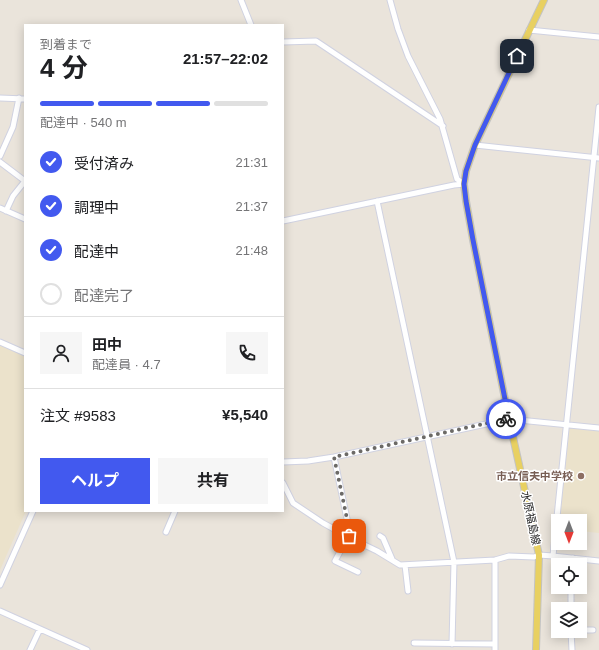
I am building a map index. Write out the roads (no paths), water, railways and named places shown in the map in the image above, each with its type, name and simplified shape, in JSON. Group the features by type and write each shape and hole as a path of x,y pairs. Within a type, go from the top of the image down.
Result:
{"main road":[{"name":"水原福島線","path":"536,650 539,555 509,419 471,232 464,184 466,171 475,145 544,0"}],"street":[{"path":"241,0 252,24"},
{"path":"390,0 398,29 408,56 443,126 457,179 464,184"},
{"path":"529,30 599,37"},
{"path":"284,42 316,41 443,126"},
{"path":"0,98 24,99"},
{"path":"0,156 13,127 19,98"},
{"path":"553,556 597,158 599,107"},
{"path":"475,145 597,158"},
{"path":"0,162 24,180"},
{"path":"6,211 13,196 24,182"},
{"path":"284,221 454,184 464,184"},
{"path":"377,200 454,562 452,644"},
{"path":"0,208 24,219"},
{"path":"0,342 24,353"},
{"path":"284,462 308,462 509,419 599,428"},
{"path":"334,457 350,533 335,561 358,572"},
{"path":"284,485 293,503 348,537 399,565 495,560 509,556 534,557 539,555 573,558"},
{"path":"0,585 33,512"},
{"path":"166,532 175,512"},
{"path":"380,536 383,538 392,560"},
{"path":"414,643 495,647 495,560"},
{"path":"587,560 599,561"},
{"path":"405,565 408,591"},
{"path":"0,611 40,629 74,647 87,650"},
{"path":"30,650 40,629"},
{"path":"587,630 592,630"},
{"path":"571,638 572,650"}],"place":[{"name":"市立信夫中学校","path":"581,476"}]}
